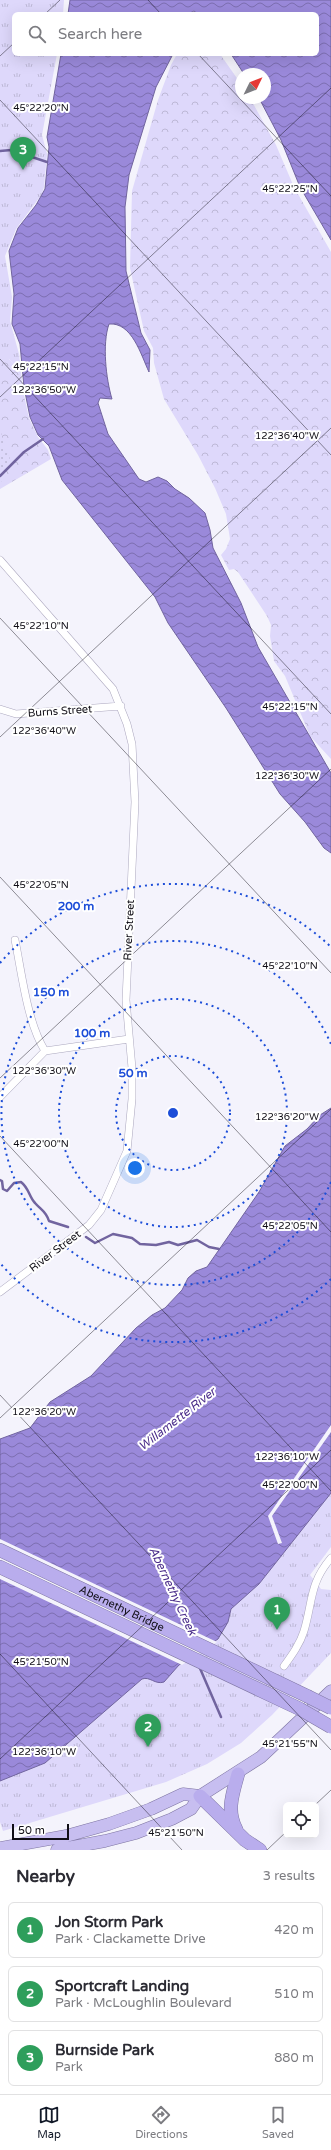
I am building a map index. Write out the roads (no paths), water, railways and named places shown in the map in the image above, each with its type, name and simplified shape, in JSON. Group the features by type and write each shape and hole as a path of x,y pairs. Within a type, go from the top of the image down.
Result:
{"highway":[{"name":"Abernethy Bridge","path":"0,1550 331,1708"},
{"name":"Abernethy Bridge","path":"0,1567 300,1709 331,1722"},
{"path":"57,1850 105,1841 148,1828 191,1808 200,1796 238,1774 261,1758 331,1691"},
{"path":"306,1696 331,1704"},
{"path":"300,1709 331,1727"},
{"path":"238,1774 230,1805 232,1822 239,1834"},
{"path":"0,1848 66,1836 109,1824 151,1809 184,1794 200,1796 239,1834 260,1850"},
{"path":"200,1796 208,1815 244,1850"}],"street":[{"name":"River Street","path":"0,560 113,689 121,706 132,744 135,802 127,955 126,1000 132,1099 127,1151 100,1210 89,1225 0,1292"},
{"name":"Burns Street","path":"0,709 16,714 121,706"},
{"path":"15,940 31,1013 40,1043 45,1051"},
{"path":"0,1097 45,1051 129,1040"},
{"path":"284,1666 297,1647 303,1632 314,1583 322,1569 331,1558"}],"water":[{"path":"70,0 331,0 331,240 300,187 281,140 262,104 271,104 271,68 240,68 232,56 319,56 319,12 68,12"},
{"path":"61,56 172,56 156,87 129,175 125,207 126,271 141,333 150,350 149,372 135,341 130,334 124,328 109,324 105,351 108,382 112,399 100,398 98,403 108,434 139,479 146,482 158,477 167,481 205,513 213,548 241,603 258,647 331,773 331,853 324,848 305,822 280,794 226,708 168,623 155,597 62,480 49,446 38,435 30,417 24,387 20,344 12,324 14,294 9,251 18,228 36,205 45,189 49,147 47,137"},
{"name":"Willamette River","path":"331,1108 331,1493 259,1584 231,1609 228,1622 218,1639 179,1665 164,1682 161,1683 145,1678 142,1679 45,1763 0,1781 0,1439 30,1428 50,1402 91,1376 136,1328 152,1315 165,1308 182,1290 188,1278 196,1271 207,1267 259,1192 285,1146 307,1129 320,1115"}],"waterway":[{"path":"0,151 11,150 47,162"},
{"path":"0,476 24,452 43,439"},
{"path":"0,1180 2,1181 3,1189 7,1191 14,1183 21,1182 26,1187 33,1201 45,1213 49,1221 68,1227"},
{"path":"86,1237 95,1243 113,1234 132,1238 140,1244 156,1245 169,1242 178,1245 197,1240 209,1247 219,1249"},
{"name":"Abernethy Creek","path":"199,1666 221,1717"}],"place":[{"name":"Burnside Park","path":"23,170"},
{"name":"Jon Storm Park","path":"277,1630"},
{"name":"Sportcraft Landing","path":"148,1747"}]}
